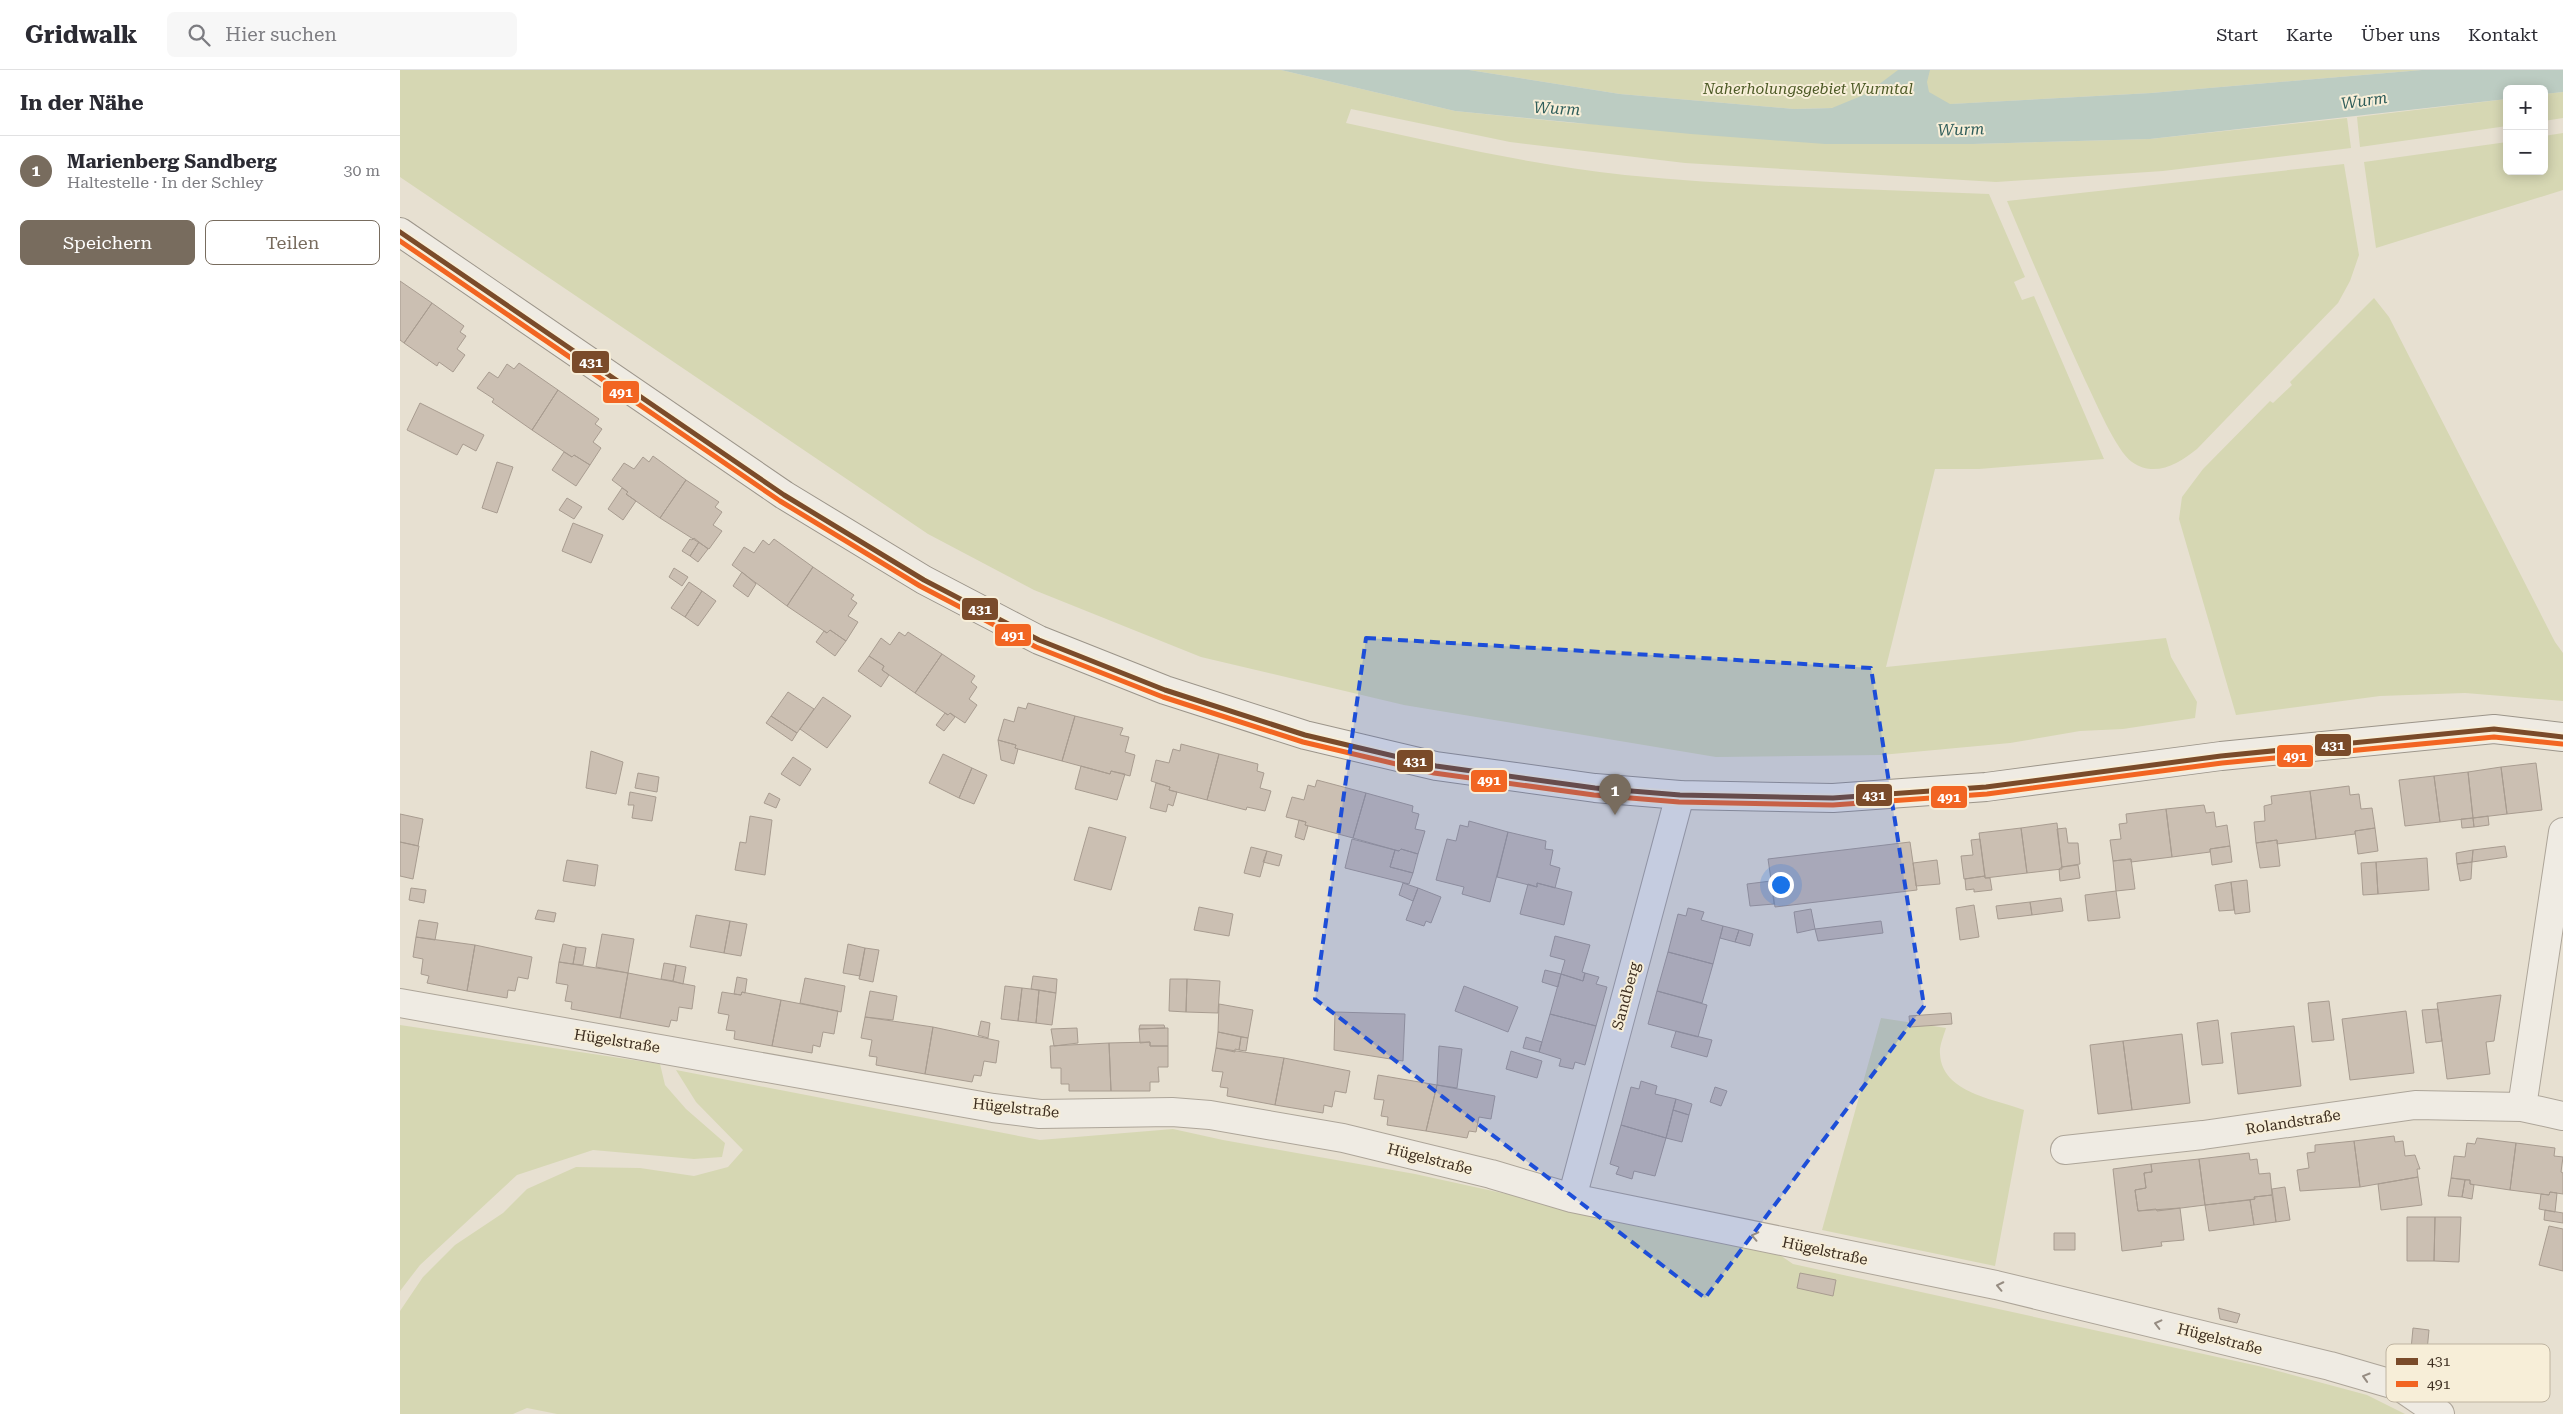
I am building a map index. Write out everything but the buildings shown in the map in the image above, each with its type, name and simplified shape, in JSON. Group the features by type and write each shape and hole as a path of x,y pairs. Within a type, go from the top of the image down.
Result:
{"street":[{"path":"400,232 784,496 924,580 1039,640 1173,693 1305,735 1436,766 1594,788 1680,794 1833,798 1961,789 2221,756 2494,729 2563,737"},
{"name":"Sandberg","path":"1572,1198 1680,794"},
{"path":"2522,1107 2563,832"},
{"name":"Hügelstraße","path":"400,1003 993,1108 1040,1114 1172,1112 1210,1115 1365,1143 1491,1174 1572,1198 1996,1285 2330,1366 2386,1382"},
{"name":"Rolandstraße","path":"2065,1150 2203,1135 2415,1105 2522,1107 2563,1116"},
{"name":"Hügelstraße","path":"2422,1402 2440,1414"}],"highlighted area":[{"path":"1366,638 1871,668 1924,1006 1705,1298 1315,999"}],"green space":[{"path":"400,70 1281,70 1455,111 1574,123 1973,144 2150,139 2347,118 2351,148 2163,171 1996,182 1685,163 1510,142 1351,109 1346,123 1485,153 1590,171 1716,182 1989,194 2025,277 2014,282 2022,300 2034,296 2104,459 1979,469 1935,469 1886,667 2166,638 2171,657 2197,702 2195,718 2123,729 2080,731 2010,743 1881,755 1716,757 1404,705 1201,657 1034,590 928,534 400,177"},
{"name":"Naherholungsgebiet Wurmtal","path":"1469,70 2422,70 2151,93 1933,105 1794,109 1620,94"},
{"path":"2563,92 2563,118 2548,120 2548,94"},
{"path":"2503,99 2503,127 2360,147 2357,117"},
{"path":"2563,133 2563,190 2376,248 2364,162 2503,143 2503,175 2548,175 2548,135"},
{"path":"2344,164 2359,255 2350,281 2338,303 2197,449 2182,460 2158,469 2141,467 2132,462 2112,436 2085,380 2007,201"},
{"path":"2374,298 2389,317 2555,642 2563,653 2563,701 2465,693 2380,696 2236,715 2179,519 2182,497 2203,469 2270,401 2273,403 2292,385 2290,382"},
{"path":"1881,1018 1946,1028 1940,1054 1943,1067 1950,1078 1960,1086 1985,1098 2024,1110 1995,1266 1822,1230"},
{"path":"400,1025 660,1064 665,1085 686,1109 725,1143 722,1157 694,1159 593,1150 517,1175 420,1265 400,1291"},
{"path":"676,1070 1040,1140 1173,1129 1223,1140 1415,1174 1777,1253 1793,1264 2263,1367 2367,1395 2405,1414 557,1414 527,1408 513,1414 400,1414 400,1311 423,1277 455,1245 503,1213 527,1189 576,1167 640,1168 694,1176 728,1167 743,1150 696,1102"}],"water":[{"name":"Wurm","path":"1281,70 1469,70 1620,94 1794,109 1832,108 1866,94 1898,70 1930,70 1927,82 1929,92 1950,104 2151,93 2422,70 2563,70 2563,92 2548,94 2548,85 2503,85 2503,99 2150,139 1973,144 1825,144 1691,134 1455,111"}],"transit line":[{"name":"431","path":"400,232 784,495 924,580 1039,640 1165,690 1305,735 1436,766 1595,788 1680,795 1833,798 1986,787 2221,756 2494,729 2563,737"},
{"name":"491","path":"400,241 780,501 920,586 1036,647 1163,697 1303,742 1434,773 1594,795 1679,802 1833,805 1987,794 2222,763 2494,737 2562,744"}],"place":[{"name":"Marienberg Sandberg","path":"1615,815"}]}
